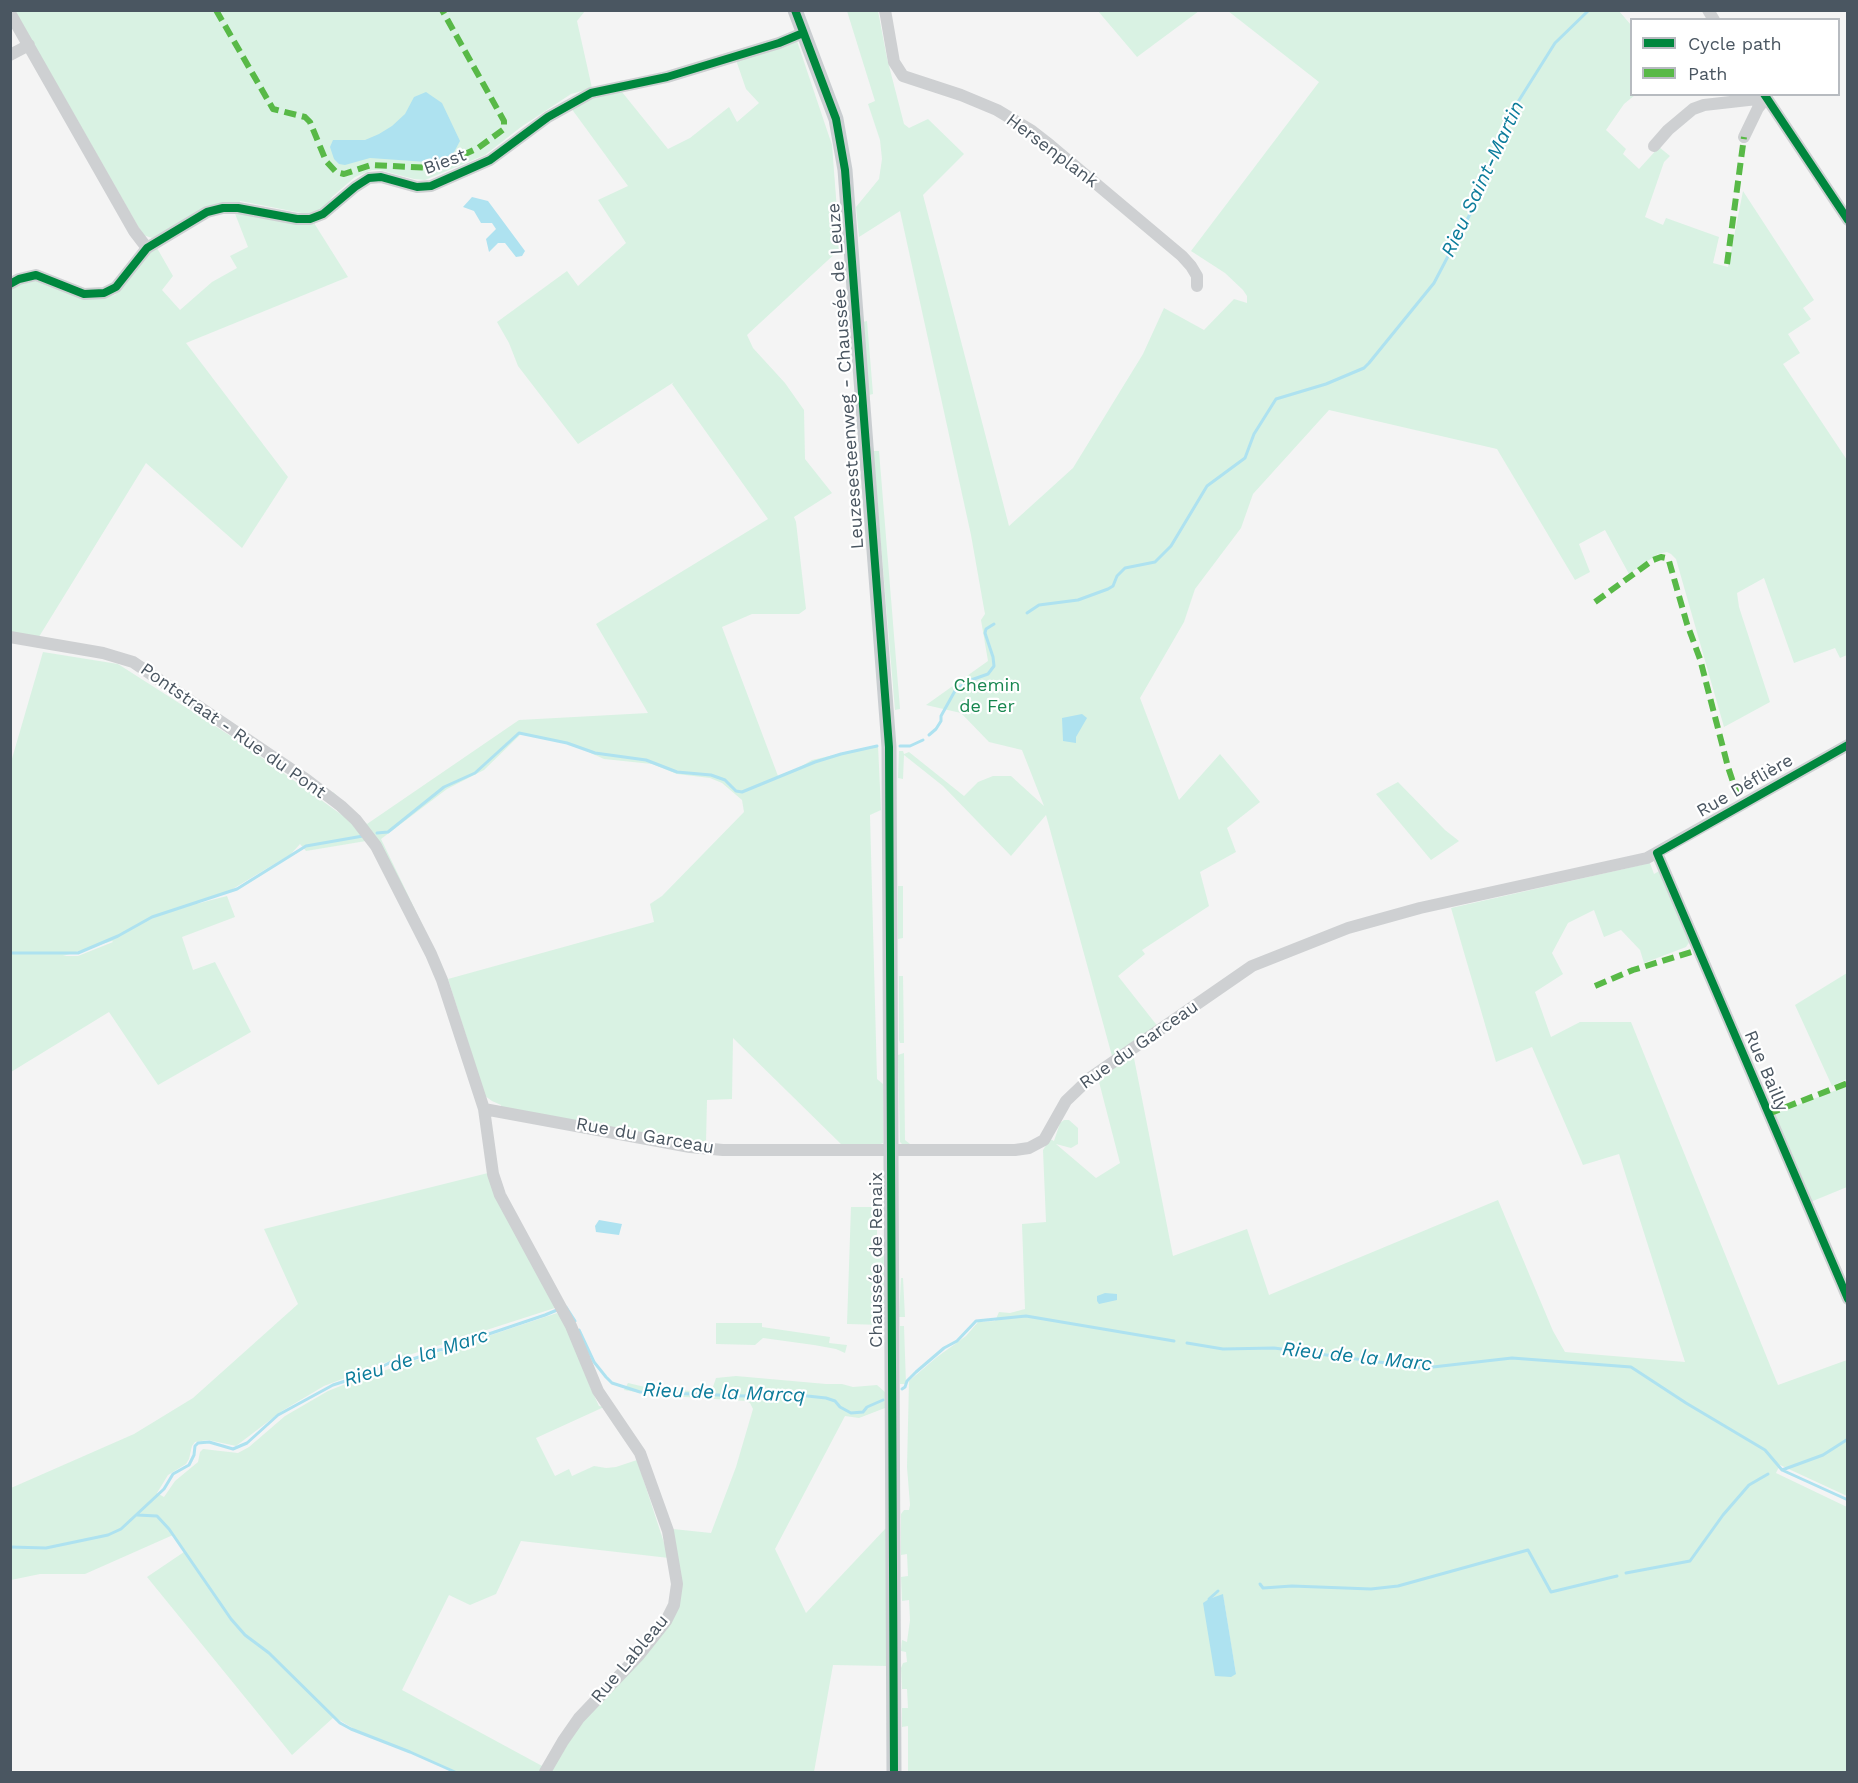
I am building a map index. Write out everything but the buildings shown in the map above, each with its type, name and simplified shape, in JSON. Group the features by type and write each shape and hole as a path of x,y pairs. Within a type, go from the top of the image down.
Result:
{"main road":[{"name":"Leuzesesteenweg - Chaussée de Leuze","path":"795,10 836,119 845,170 889,747"},
{"name":"Chaussée de Renaix","path":"889,747 894,1773"}],"street":[{"name":"Hersenplank","path":"885,10 894,62 903,76 998,110 1032,131 1182,256 1197,276 1197,286"},
{"path":"10,13 128,221 147,248"},
{"name":"Biest","path":"10,284 19,279 36,276 77,292 90,295 104,293 116,287 147,248 196,218 218,208 238,208 297,219 310,219 319,217 362,182 375,177 417,187 431,186 490,160 548,117 591,93 667,77 779,43 803,33"},
{"path":"10,56 29,45"},
{"path":"1744,137 1765,96"},
{"path":"1654,146 1668,130 1693,109 1704,105 1765,96"},
{"path":"1765,96 1848,220"},
{"name":"Pontstraat - Rue du Pont","path":"10,637 103,654 133,662 307,780 341,806 370,837 431,954 442,980 484,1109"},
{"name":"Rue Déflière","path":"1657,853 1848,745"},
{"name":"Rue du Garceau","path":"484,1109 690,1147 891,1150 1029,1148 1044,1140 1066,1101 1090,1078 1252,966 1348,928 1420,908 1647,858 1657,853"},
{"name":"Rue Bailly","path":"1657,853 1848,1299"},
{"name":"Rue Lableau","path":"484,1109 496,1186 576,1336 598,1391 632,1439 646,1467 669,1531 677,1584 677,1596 666,1621 639,1655 579,1718 562,1741 545,1773"}],"green space":[{"path":"15,11 585,11 577,21 592,88 571,94 521,127 485,155 425,180 372,170 355,177 332,197 327,205 315,213 307,214 240,201 239,205 173,228 152,238 143,235"},
{"name":"Chemin de Fer","path":"847,11 878,11 904,124 909,128 928,119 964,154 923,195 1009,526 1073,468 1143,354 1164,308 1204,330 1234,299 1247,303 1247,296 1243,290 1225,273 1191,251 1319,82 1228,11 1619,11 1630,24 1630,96 1634,96 1624,104 1606,130 1626,149 1623,154 1639,169 1659,147 1670,156 1664,162 1645,217 1663,225 1666,218 1719,237 1713,263 1728,267 1743,191 1814,300 1803,308 1811,319 1788,334 1800,353 1783,364 1847,460 1847,655 1840,658 1835,648 1794,663 1764,578 1737,593 1739,607 1770,702 1724,727 1676,559 1671,554 1667,552 1658,554 1629,574 1605,530 1579,544 1590,572 1575,580 1497,449 1329,410 1253,494 1241,528 1195,589 1184,622 1140,698 1179,800 1220,754 1260,802 1227,828 1236,852 1200,872 1209,906 1142,950 1145,954 1118,976 1159,1028 1112,1056 1046,815 1011,856 943,786 904,755 903,779 898,778 899,751 903,751 904,754 909,752 964,796 978,782 993,776 1011,776 1044,806 1022,750 989,742 961,713 926,705 988,661 981,620 985,614 971,535 900,211 859,237 856,207 879,179 882,159 880,140 868,104 875,101"},
{"path":"1098,11 1199,11 1137,57"},
{"path":"797,41 832,145 840,249 747,335 753,348 785,383 804,410 805,459 832,493 794,517 806,609 799,614 752,614 722,627 778,776 812,760 878,745 881,810 870,815 877,1079 883,1084 883,1143 843,1146 733,1038 732,1099 707,1100 706,1143 501,1108 501,1105 485,1096 448,979 654,922 650,904 662,896 744,812 742,800 722,783 710,778 677,774 652,764 604,759 573,745 522,733 484,770 447,789 381,839 423,926 397,878 331,795 333,792 367,824 519,720 648,713 596,624 768,519 672,384 674,382 578,444 518,366 497,322 567,271 578,286 626,243 598,200 628,186 571,108 585,97 622,92 668,149 690,138 729,107 737,122 759,103 746,89 736,60"},
{"path":"234,211 314,223 348,277 186,343 288,477 242,548 146,463 37,640 11,633 10,288 17,284 40,279 102,298 115,295 145,255 157,248 173,276 162,290 180,310 212,282 237,268 230,256 248,247"},
{"path":"867,321 873,394 869,395 863,322"},
{"path":"873,451 879,451 900,709 895,710"},
{"path":"43,652 118,664 240,742 342,815 338,807 366,841 306,851 300,844 291,854 231,890 196,904 227,896 235,917 182,937 193,970 215,962 251,1032 158,1085 109,1012 11,1072 11,762","holes":["113,942 78,956 63,956"]},
{"path":"1398,782 1445,830 1459,841 1431,860 1376,794"},
{"path":"1650,863 1654,874 1663,869 1690,941 1686,947 1644,963 1640,950 1621,930 1604,937 1594,910 1568,923 1552,953 1563,974 1535,992 1551,1037 1580,1022 1631,1022 1778,1385 1847,1360 1847,1496 1780,1465 1776,1473 1847,1507 1847,1772 908,1771 908,1726 902,1727 902,1708 908,1708 907,1689 902,1689 901,1668 903,1663 907,1662 906,1652 901,1651 902,1640 907,1642 910,1620 909,1600 902,1601 901,1577 908,1576 907,1554 901,1555 901,1514 904,1510 909,1510 910,1505 907,1467 909,1381 966,1336 978,1322 995,1321 999,1312 1010,1313 1025,1309 1022,1224 1046,1222 1043,1150 1050,1139 1054,1141 1060,1123 1069,1120 1078,1128 1078,1144 1071,1148 1056,1144 1096,1178 1120,1163 1098,1078 1133,1053 1173,1256 1247,1229 1269,1295 1498,1200 1553,1331 1565,1352 1685,1362 1619,1154 1583,1165 1532,1047 1496,1062 1451,908","holes":["1223,1595 1236,1674 1209,1599"]},
{"path":"898,886 903,886 903,938 898,939"},
{"path":"1847,973 1847,1079 1832,1086 1795,1005"},
{"path":"899,976 903,976 904,1043 900,1043 899,1040"},
{"path":"904,1053 905,1140 910,1144 903,1145 900,1142 898,1055"},
{"path":"1847,1086 1847,1187 1808,1203 1774,1114"},
{"path":"488,1173 495,1196 558,1307 387,1362 324,1386 282,1411 236,1446 208,1440 195,1442 186,1464 168,1475 157,1493 164,1497 175,1481 198,1462 203,1449 238,1453 249,1447 285,1416 328,1391 557,1313 567,1324 599,1406 604,1407 536,1438 555,1476 569,1469 572,1476 594,1466 616,1467 637,1460 669,1558 521,1541 496,1594 470,1605 449,1595 402,1690 544,1767 543,1772 457,1772 361,1733 334,1717 292,1755 147,1577 184,1552 173,1535 85,1574 40,1574 11,1580 11,1488 134,1434 193,1398 298,1304 264,1229"},
{"path":"851,1207 877,1207 877,1243 880,1243 884,1254 884,1325 847,1324"},
{"path":"901,1278 903,1278 905,1317 899,1317"},
{"path":"716,1323 762,1323 762,1327 830,1337 829,1343 847,1345 845,1353 836,1349 763,1338 755,1345 716,1344"},
{"path":"900,1326 904,1326 906,1384 900,1384"},
{"path":"736,1376 842,1384 853,1387 877,1385 885,1392 885,1408 859,1418 845,1416 775,1549 806,1613 886,1528 887,1666 833,1665 814,1772 550,1772 578,1727 674,1609 673,1529 711,1533 736,1467 753,1409 746,1401 654,1395 624,1390 628,1383 645,1387 703,1392 713,1387 716,1378"}],"water":[{"path":"426,92 442,103 460,141 453,154 440,161 427,162 370,158 345,165 339,164 334,159 330,147 333,140 365,140 379,134 405,114 414,97"},
{"path":"472,197 488,201 525,251 522,256 516,257 505,243 498,243 489,252 486,239 496,229 492,223 481,223 474,211 463,207"},
{"path":"1082,714 1087,718 1076,737 1076,743 1063,741 1062,718"},
{"path":"599,1220 622,1224 619,1235 596,1232 595,1226"},
{"path":"1105,1293 1117,1294 1117,1300 1099,1304 1097,1296"},
{"path":"1223,1594 1236,1674 1231,1677 1215,1676 1203,1603"}],"waterway":[{"name":"Rieu Saint-Martin","path":"1027,613 1039,605 1078,600 1108,589 1113,586 1117,576 1125,568 1155,562 1171,546 1207,486 1245,458 1254,434 1276,399 1326,384 1364,368 1369,363 1434,283 1479,197 1506,121 1555,43 1589,10"},
{"path":"929,735 941,721 941,716 956,689 988,674 994,666 985,633 986,629 994,624"},
{"path":"377,833 388,832 444,787 475,773 519,733 567,743 595,753 646,760 677,772 711,775 725,780 736,791 742,792 815,762 877,746"},
{"name":"Rieu Saint-Martin","path":"900,746 910,746 923,740"},
{"path":"10,953 78,953 118,936 152,917 237,889 306,846 363,836"},
{"name":"Rieu de la Marcq","path":"566,1307 575,1321"},
{"name":"Rieu de la Marc","path":"10,1547 46,1548 108,1535 121,1529 164,1489 173,1474 189,1465 198,1443 209,1442 233,1449 247,1443 278,1415 333,1385 370,1373 391,1362 410,1360 439,1350 454,1348 465,1342 557,1310"},
{"name":"Rieu de la Marcq","path":"902,1389 916,1372 944,1348 957,1341 976,1321 1026,1316 1174,1341"},
{"name":"Rieu de la Marcq","path":"579,1330 594,1362 606,1377 612,1383 640,1392 744,1396 770,1392 826,1398 835,1401 851,1413 863,1412 867,1407 883,1400"},
{"name":"Rieu de la Marc","path":"1187,1343 1223,1349 1274,1348 1424,1368 1512,1358 1631,1367 1765,1450 1782,1470 1848,1500"},
{"path":"1782,1470 1823,1455 1848,1439"},
{"path":"1626,1573 1690,1561 1723,1515 1749,1485 1768,1474"},
{"path":"137,1515 157,1516 169,1529 231,1619 245,1635 269,1653 340,1723 455,1772"},
{"path":"1260,1584 1263,1588 1292,1586 1371,1589 1398,1586 1528,1550 1551,1592 1617,1576"},
{"path":"1209,1599 1218,1591"}],"marked path":[{"path":"216,10 273,109 305,117 310,122 326,161 336,172 344,174 371,165 431,168 439,166 478,148 504,129 504,121 442,10"},
{"path":"1727,264 1744,137"},
{"path":"1595,602 1653,560 1661,557 1669,561 1687,624 1700,659 1728,767 1741,806"},
{"path":"1595,986 1633,970 1698,950"},
{"path":"1768,1114 1848,1083"}],"cycle path":[{"path":"795,10 836,119 845,170 889,747 894,1772"},
{"path":"10,284 36,275 84,294 104,293 116,287 147,248 207,212 223,208 238,208 297,219 310,219 323,214 369,178 381,177 417,187 431,186 490,160 548,117 591,93 667,77 779,43 803,33"},
{"path":"1765,96 1848,220"},
{"path":"1848,745 1657,853 1848,1299"}]}
